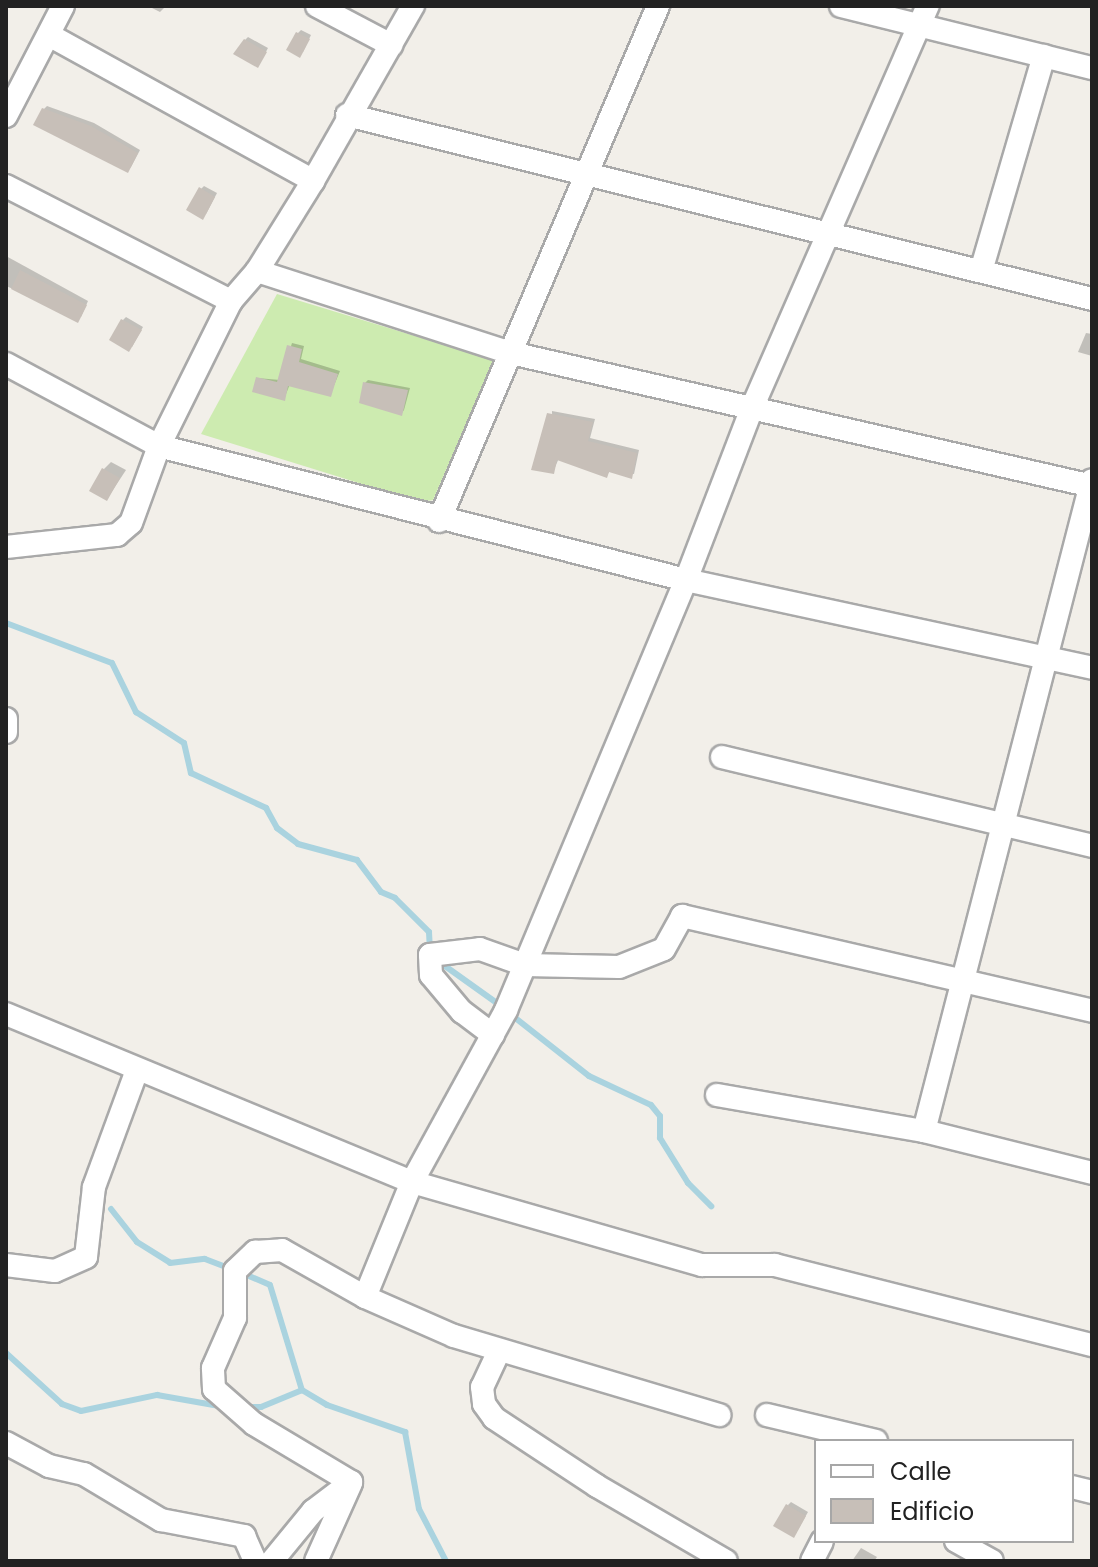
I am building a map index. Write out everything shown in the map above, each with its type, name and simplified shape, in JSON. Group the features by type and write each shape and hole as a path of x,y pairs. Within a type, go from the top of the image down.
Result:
{"street":[{"path":"6,116 63,6"},
{"path":"317,6 391,45"},
{"path":"6,547 117,535 131,523 159,446 231,301 257,271 313,181 347,115 413,6"},
{"path":"439,521 658,6"},
{"path":"841,6 924,16 1044,56 1092,68"},
{"path":"365,1297 412,1182 493,1035 525,965 686,580 752,408 924,16"},
{"path":"49,35 313,181"},
{"path":"981,271 1044,56"},
{"path":"347,115 1092,299"},
{"path":"6,186 231,301"},
{"path":"257,271 511,353 1091,484 1006,826 959,980 924,1131"},
{"path":"6,364 159,446 439,521 686,580 1092,668"},
{"path":"6,719 6,732"},
{"path":"722,757 1092,846"},
{"path":"493,1035 462,1012 431,975 430,955 480,949 525,965 619,967 664,949 682,916 1092,1011"},
{"path":"6,1014 412,1182 702,1265 775,1265 1092,1345"},
{"path":"6,1265 55,1271 86,1257 94,1187 137,1070"},
{"path":"717,1095 924,1131 1092,1173"},
{"path":"351,1482 230,1407 214,1389 213,1368 235,1318 235,1271 255,1252 282,1250 365,1297 499,1351 719,1415"},
{"path":"499,1351 482,1387 484,1404 494,1418 726,1561"},
{"path":"767,1415 868,1439"},
{"path":"6,1443 49,1466 84,1474 161,1520 244,1536 255,1561"},
{"path":"272,1561 313,1511 351,1482"},
{"path":"316,1561 351,1482"},
{"path":"812,1561 821,1543"},
{"path":"960,1543 992,1561"}],"green space":[{"path":"277,294 494,360 433,500 420,502 201,434"}],"building":[{"path":"296,32 310,39 300,58 286,50"},
{"path":"244,39 267,52 258,68 233,54"},
{"path":"42,108 91,126 138,153 128,173 33,125"},
{"path":"199,187 215,197 203,220 186,210"},
{"path":"20,270 87,305 78,323 11,289"},
{"path":"121,319 142,330 129,352 109,340"},
{"path":"287,345 302,349 299,362 338,374 331,397 288,386 285,401 252,392 256,377 277,382"},
{"path":"363,382 408,390 402,416 359,403"},
{"path":"547,413 593,422 588,441 637,453 632,479 609,472 607,478 557,460 554,474 531,470"},
{"path":"102,468 120,478 107,501 89,491"},
{"path":"786,1504 806,1516 794,1538 773,1526"}],"waterway":[{"path":"6,623 112,663 136,712 184,743 191,773 266,808 277,828 298,844 357,860 381,892 395,898 429,932 430,951"},
{"path":"438,961 501,1006"},
{"path":"509,1013 589,1076 651,1105 660,1116 660,1138 688,1183 711,1206"},
{"path":"111,1209 137,1242 170,1263 205,1259 231,1269"},
{"path":"242,1273 270,1285 302,1390"},
{"path":"6,1353 62,1404 81,1411 157,1395 225,1407"},
{"path":"244,1407 261,1407 302,1390 327,1405 405,1432 419,1509 446,1561"}]}
